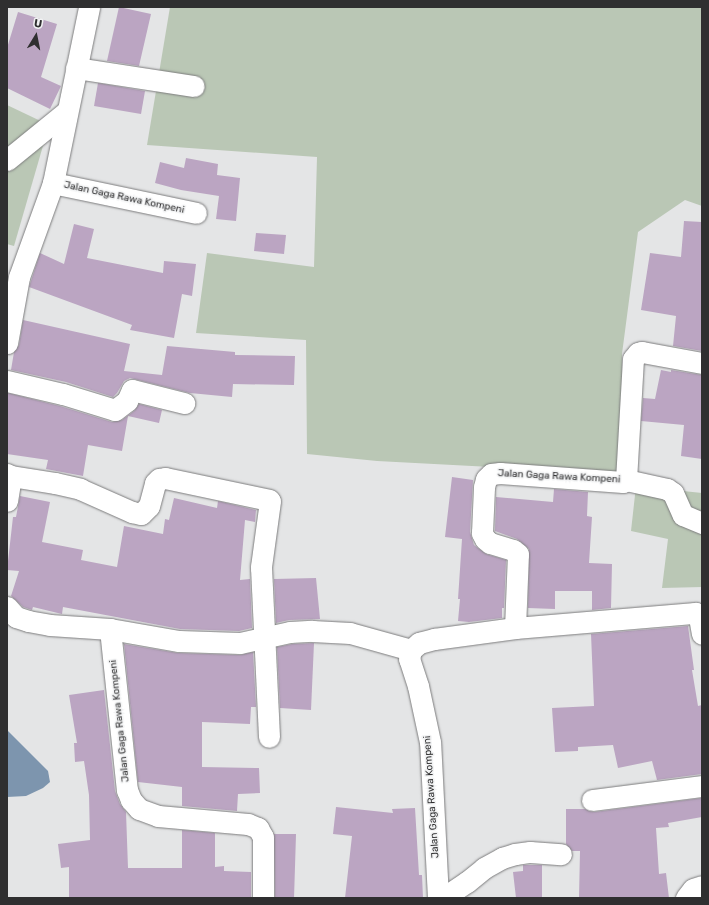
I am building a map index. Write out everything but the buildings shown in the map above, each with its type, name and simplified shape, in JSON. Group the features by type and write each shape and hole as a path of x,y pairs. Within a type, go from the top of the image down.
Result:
{"street":[{"name":"Jalan Gaga Rawa Kompeni","path":"7,343 13,275 53,183 66,112 89,7"},
{"path":"76,68 194,86"},
{"path":"7,160 66,112"},
{"name":"Jalan Gaga Rawa Kompeni","path":"53,183 196,213"},
{"name":"Jalan Gaga Rawa Kompeni","path":"626,480 634,359 638,353 642,352 702,363"},
{"path":"7,381 63,394 116,410 127,401 132,390 184,403"},
{"name":"Jalan Gaga Rawa Kompeni","path":"515,628 518,554 513,550 490,543 485,539 482,533 484,487 486,479 491,474 500,473 623,482 626,480 667,490 673,493 683,515 702,523"},
{"path":"7,501 9,475 80,489 132,512 141,514 149,506 155,483 159,479 180,481 269,500 261,567 269,737"},
{"path":"7,607 16,617 28,621 50,625 110,629 179,641 240,643 290,632 312,631 350,633 411,650 419,643 434,639 515,628 695,613 699,617 702,634"},
{"name":"Jalan Gaga Rawa Kompeni","path":"110,629 127,790 131,800 139,809 158,816 248,824 258,828 263,837 263,898"},
{"name":"Jalan Gaga Rawa Kompeni","path":"411,650 410,659 418,686 430,742 438,898"},
{"path":"592,800 702,786"},
{"path":"443,898 467,882 484,868 502,858 530,852 561,854"},
{"path":"686,898 693,889 702,886"}],"green space":[{"path":"170,7 702,7 702,206 685,200 638,232 622,354 622,474 377,461 307,454 306,340 196,333 207,253 314,267 317,157 147,145"},
{"path":"7,105 49,125 14,246 7,244"},
{"path":"636,486 702,493 702,587 662,588 668,539 631,531"}],"water":[{"path":"7,730 48,771 50,782 43,788 26,796 7,797"}]}
